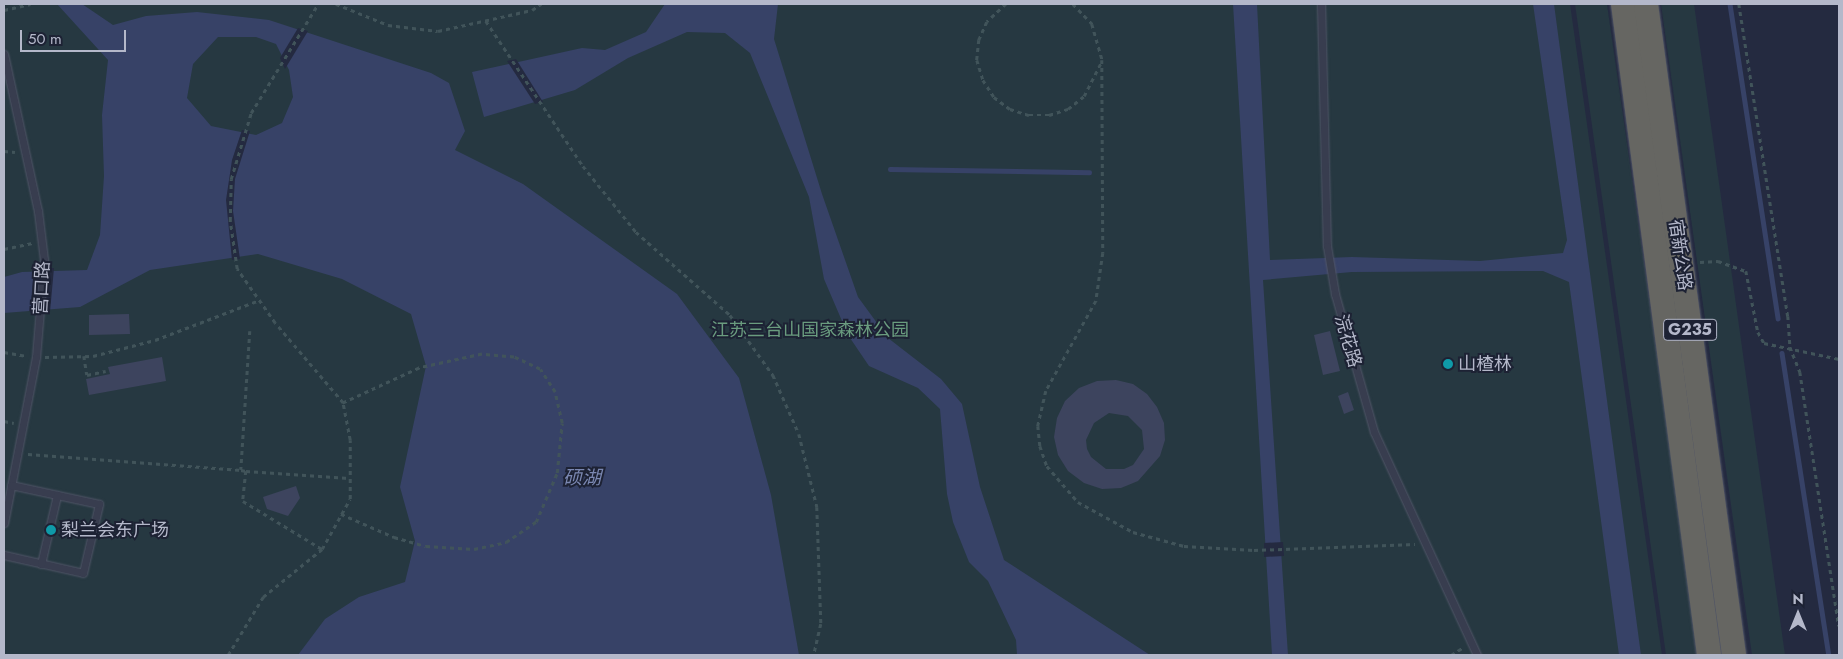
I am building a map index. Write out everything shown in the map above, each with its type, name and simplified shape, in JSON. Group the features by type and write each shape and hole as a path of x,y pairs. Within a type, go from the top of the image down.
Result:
{"highway":[{"name":"宿新公路","path":"1623,4 1709,655"},
{"name":"宿新公路","path":"1646,4 1734,655"}],"lane":[{"name":"浣花路","path":"1321,4 1327,246 1335,294 1374,432 1424,544 1477,655"},
{"name":"营口路","path":"4,54 44,242 41,323 4,523"},
{"path":"4,555 83,573 98,504 11,485"},
{"path":"41,564 56,495"}],"path":[{"path":"4,10 29,4"},
{"path":"228,655 233,642 263,597 322,549 350,499 350,440 343,403 257,301 237,269 230,221 231,179 251,113 318,4"},
{"path":"336,4 388,25 438,31 532,10 541,4"},
{"path":"1006,4 987,22 979,40 977,60 983,80 994,97 1010,109 1029,115 1049,115 1068,109 1084,96 1102,60"},
{"path":"1073,4 1092,24 1102,60 1103,253 1096,301 1046,391 1038,426 1040,446 1047,466 1078,502 1133,532 1184,546 1254,550 1424,544"},
{"path":"1739,4 1788,316 1790,347 1800,372 1839,626"},
{"path":"486,21 546,112 636,232 730,315 773,375 799,434 817,507 821,624 814,655"},
{"path":"4,250 44,242"},
{"path":"1681,263 1718,261 1746,271 1758,332 1764,343 1790,347 1802,353 1839,358"},
{"path":"4,352 36,357 84,356 155,340 257,301"},
{"path":"241,470 250,331"},
{"path":"341,514 410,541 474,549 506,542 536,522 557,473 562,422 555,392 540,369 514,357 482,354 419,368 343,403"},
{"path":"84,356 86,375 106,371"},
{"path":"17,453 350,478"},
{"path":"246,471 243,501 322,549"},
{"path":"1451,655 1471,642"}],"green space":[{"name":"江苏三台山国家森林公园","path":"4,4 1570,4 1662,655 4,655"},
{"path":"1575,4 1607,4 1700,655 1666,655"},
{"path":"1661,4 1694,4 1785,655 1752,655"}],"water":[{"name":"硕湖","path":"57,4 82,4 113,25 146,16 197,12 269,20 431,73 449,83 465,131 455,150 523,184 677,294 739,378 771,495 799,655 298,655 325,619 359,597 405,582 415,541 400,487 426,366 411,314 342,279 258,254 150,270 80,307 4,313 4,277 22,272 87,270 100,235 104,176 102,115 108,60","holes":["218,37 256,37 276,44 289,70 293,97 282,123 256,135 211,126 187,98 193,64"]},
{"path":"665,4 778,4 774,39 822,194 858,297 888,338 941,379 962,404 980,487 1004,560 1150,655 1017,655 1016,640 988,581 969,562 953,522 947,494 940,409 918,388 869,366 848,335 824,279 809,197 750,53 725,33 687,32 628,58 575,90 484,117 472,72 582,48 605,50 646,32"},
{"path":"1233,4 1257,4 1270,260 1352,257 1480,261 1563,253 1567,240 1533,4 1554,4 1641,655 1619,655 1569,282 1543,271 1352,272 1263,280 1288,655 1272,655"}],"pier":[{"path":"298,28 308,31 285,69 280,58"},
{"path":"516,59 543,102 535,104 507,61"},
{"path":"242,130 250,131 235,179 233,211 240,259 232,260 226,200 232,160"},
{"path":"54,268 50,312 30,313 34,269"},
{"path":"1283,542 1284,556 1264,557 1264,543"}],"building":[{"path":"129,314 130,334 89,335 89,315"},
{"path":"1330,331 1340,371 1323,375 1314,335"},
{"path":"162,357 166,381 89,395 86,379 110,374 108,367"},
{"path":"1116,380 1133,384 1147,394 1157,407 1164,423 1165,440 1160,456 1138,481 1121,488 1102,489 1084,483 1068,471 1058,455 1054,437 1057,418 1065,401 1079,388 1097,381","holes":["1109,413 1128,416 1142,430 1144,449 1133,465 1124,469 1106,469 1091,457 1087,449 1086,440 1094,423"]},
{"path":"1348,392 1354,410 1344,414 1338,396"},
{"path":"296,486 300,498 288,516 267,509 263,497"}],"waterway":[{"path":"1730,4 1778,318"},
{"path":"890,169 1089,172"},
{"path":"1782,353 1829,655"}],"place":[{"name":"山楂林","path":"1448,364"},
{"name":"梨兰会东广场","path":"51,530"}]}
